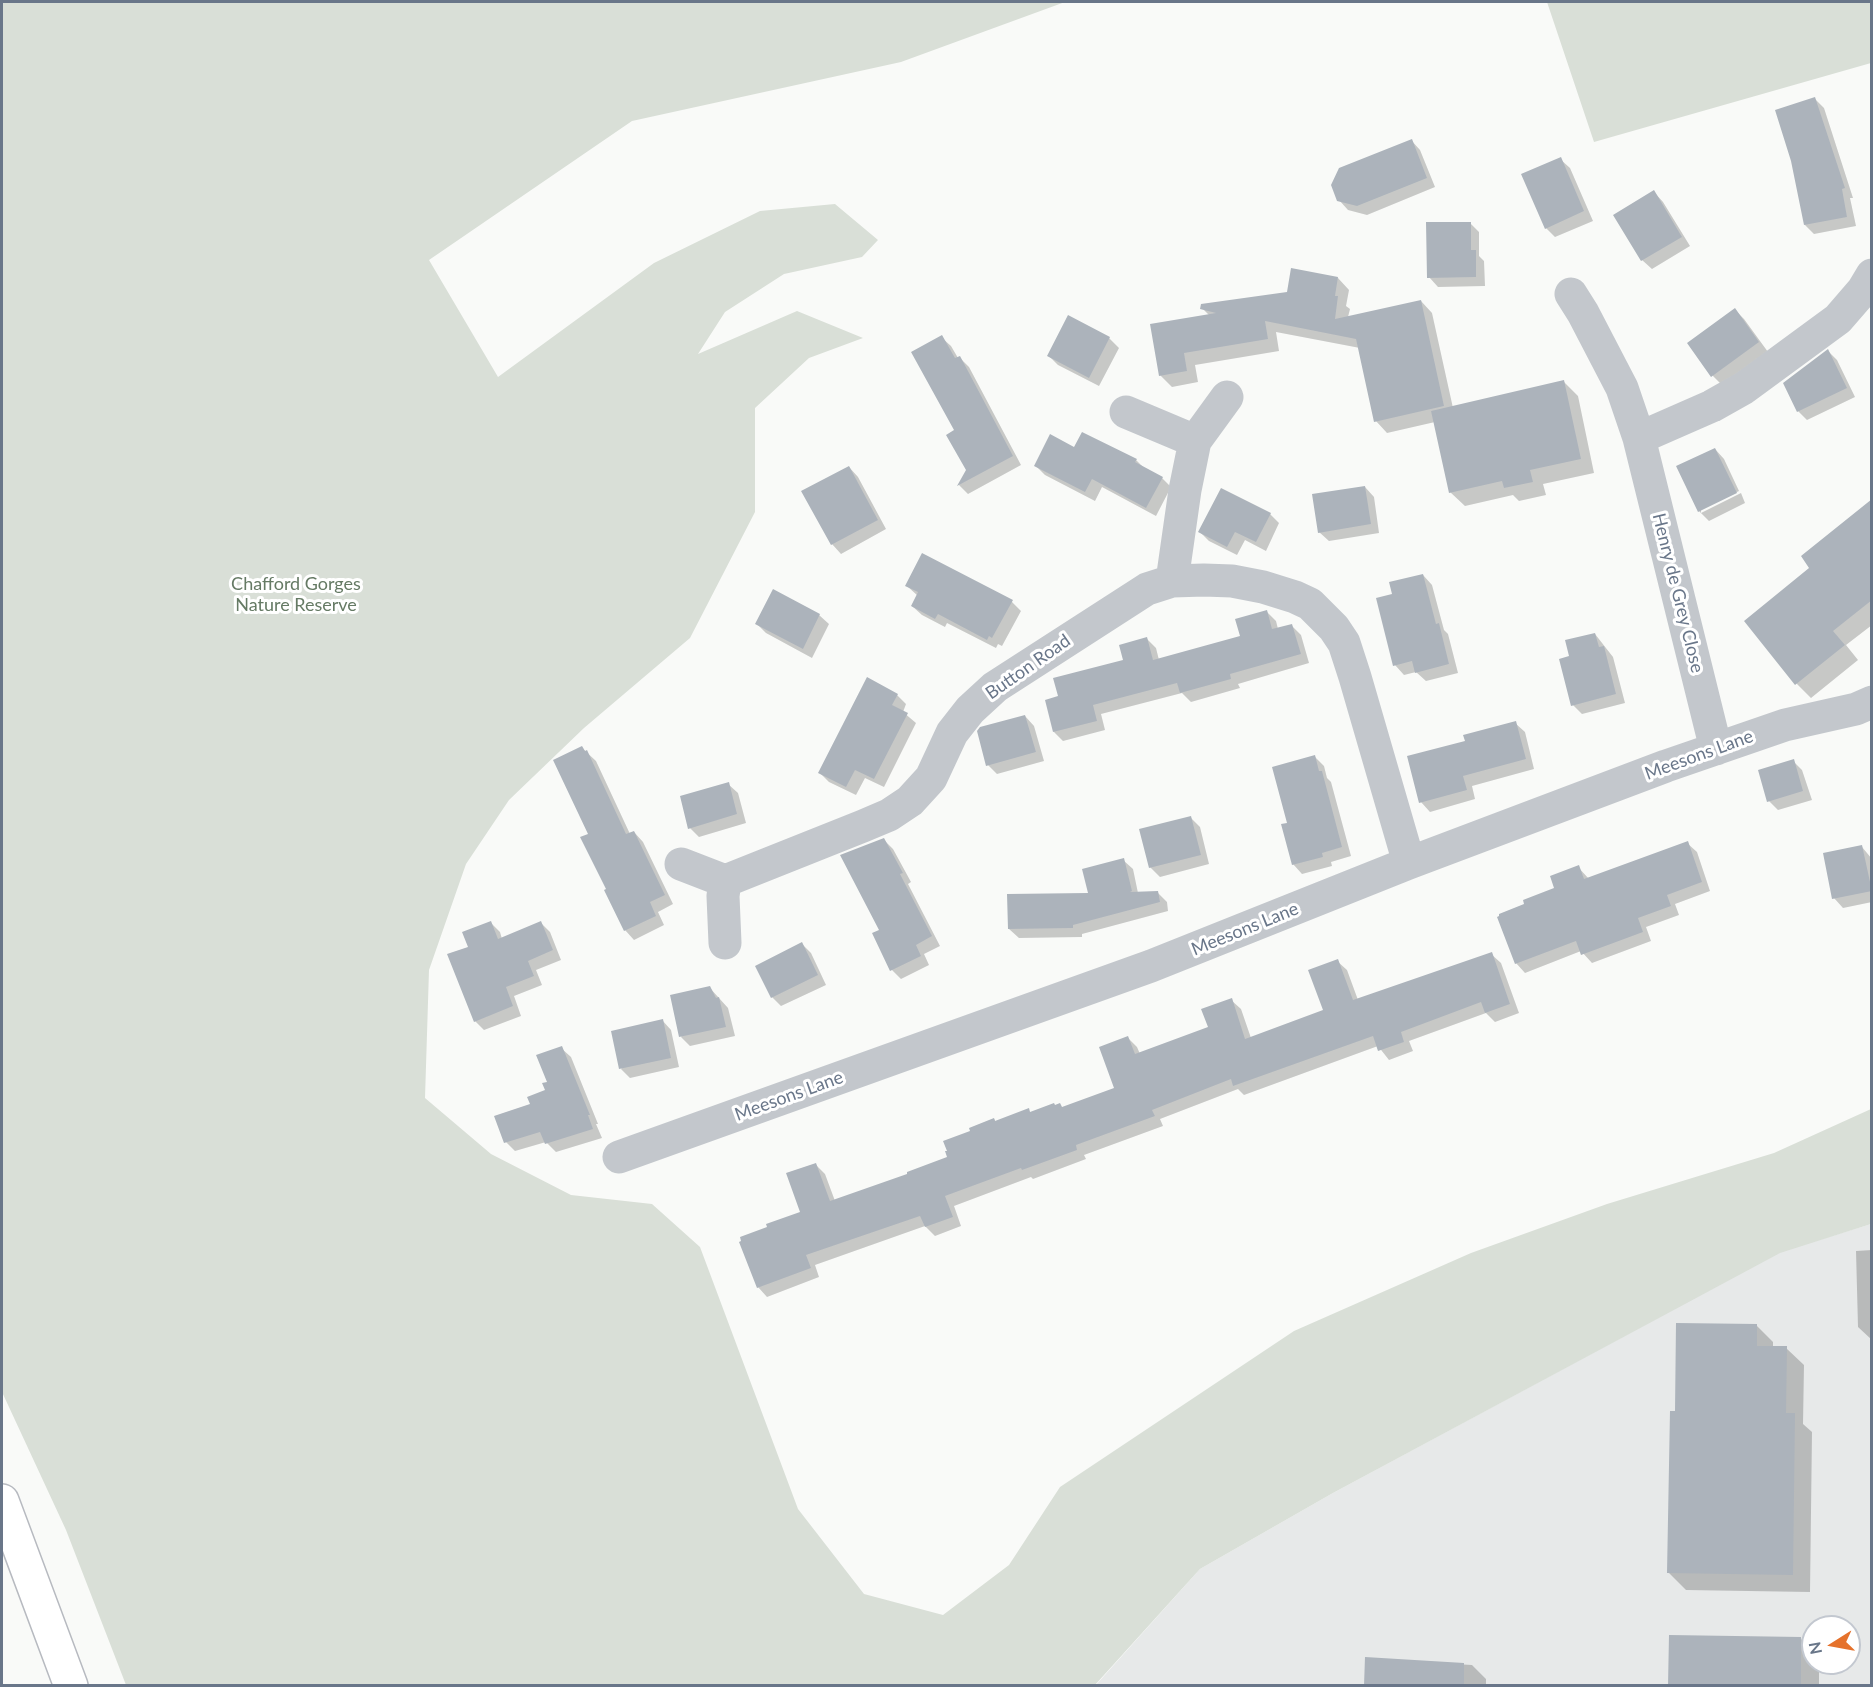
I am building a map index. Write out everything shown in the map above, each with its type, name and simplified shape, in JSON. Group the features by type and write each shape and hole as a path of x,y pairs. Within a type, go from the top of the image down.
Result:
{"main road":[{"path":"2,1501 71,1686"}],"street":[{"path":"1639,438 1712,406 1744,388 1838,319 1863,290 1872,275"},
{"name":"Henry de Grey Close","path":"1571,294 1622,388 1639,438 1716,749"},
{"path":"1172,581 1185,490 1195,441 1227,397"},
{"path":"1126,412 1195,441"},
{"name":"Button Road","path":"725,881 889,815 910,801 931,778 952,733 970,710 994,687 1147,589 1172,581 1232,581 1263,587 1310,604 1334,628 1344,643 1355,677 1409,863"},
{"name":"Meesons Lane","path":"619,1157 1151,966 1409,863 1716,749 1785,725 1856,709 1872,702"},
{"path":"681,864 725,881 724,943"}],"shaded area":[{"path":"1871,1224 1871,1685 1095,1686 1200,1569 1333,1493 1780,1252"}],"green space":[{"name":"Chafford Gorges Nature Reserve","path":"2,2 1065,2 901,62 632,121 429,260 498,377 654,263 760,211 835,204 878,240 862,257 784,274 725,312 698,354 797,311 863,338 809,358 755,408 755,512 690,638 584,728 509,800 466,864 429,970 425,1098 491,1154 571,1195 652,1204 700,1247 798,1509 864,1594 943,1615 1009,1565 1060,1487 1294,1331 1471,1253 1607,1204 1774,1153 1871,1109 1871,1224 1780,1253 1333,1493 1200,1569 1095,1685 126,1685 66,1530 2,1392"},
{"path":"1547,2 1871,2 1871,63 1594,142"}],"building":[{"path":"1815,97 1845,188 1842,189 1847,217 1804,225 1791,161 1775,110"},
{"path":"1412,139 1427,178 1357,206 1337,201 1331,185 1339,168"},
{"path":"1561,157 1584,211 1545,229 1521,174"},
{"path":"1654,190 1682,237 1641,261 1613,215"},
{"path":"1426,222 1471,222 1471,250 1476,250 1476,277 1427,278"},
{"path":"1291,268 1338,277 1335,319 1421,300 1444,406 1374,422 1356,339 1265,321 1268,339 1184,353 1187,371 1159,376 1150,324 1216,313 1200,309 1201,304 1287,292"},
{"path":"1735,308 1759,342 1711,377 1687,343"},
{"path":"1068,315 1110,337 1089,378 1047,356"},
{"path":"942,335 955,358 960,356 1013,456 957,486 966,470 946,435 954,430 911,352"},
{"path":"1828,349 1847,388 1797,412 1783,383"},
{"path":"1564,380 1581,459 1530,470 1533,482 1504,488 1502,481 1449,493 1431,411"},
{"path":"1082,432 1137,459 1135,462 1163,477 1146,508 1092,479 1085,492 1034,466 1050,434 1074,447"},
{"path":"1715,448 1737,493 1698,512 1676,466"},
{"path":"849,466 878,520 831,545 801,491"},
{"path":"1365,486 1371,524 1318,533 1312,494"},
{"path":"1221,488 1271,513 1256,542 1235,532 1227,547 1198,532"},
{"path":"1872,499 1872,600 1833,631 1845,645 1795,685 1744,621 1809,568 1801,556"},
{"path":"922,553 1013,600 992,638 989,636 987,640 938,614 935,619 911,606 918,592 905,586"},
{"path":"1423,574 1449,664 1415,673 1412,661 1393,666 1376,598 1392,594 1389,582"},
{"path":"773,589 820,614 803,649 755,624"},
{"path":"1267,610 1272,629 1292,624 1301,654 1230,674 1231,679 1180,693 1177,683 1093,705 1097,721 1053,732 1045,700 1058,696 1053,678 1123,660 1119,645 1147,637 1153,660 1240,636 1235,619"},
{"path":"1595,633 1599,647 1604,646 1616,694 1571,706 1559,659 1569,656 1565,640"},
{"path":"867,677 898,694 892,705 908,713 874,779 855,770 846,787 818,773"},
{"path":"1025,715 1036,752 986,766 977,731 980,727"},
{"path":"1516,721 1526,759 1463,776 1467,790 1419,803 1407,756 1465,741 1463,735"},
{"path":"582,746 585,751 587,750 626,834 634,831 665,895 650,902 656,916 624,931 580,837 588,834 553,760"},
{"path":"1315,755 1319,771 1322,771 1342,847 1322,853 1323,857 1292,865 1281,824 1287,823 1272,767"},
{"path":"1794,759 1803,791 1767,802 1758,770"},
{"path":"729,782 737,814 688,829 680,796"},
{"path":"1191,816 1201,855 1149,868 1139,829"},
{"path":"884,838 932,936 916,945 921,956 890,971 872,933 879,930 840,855"},
{"path":"1688,841 1702,882 1667,895 1671,906 1638,918 1643,932 1581,955 1576,941 1515,964 1497,917 1499,914 1524,904 1523,900 1554,888 1550,876 1579,865 1584,879"},
{"path":"1862,845 1872,891 1832,899 1823,853"},
{"path":"1124,858 1132,891 1130,892 1158,891 1160,902 1073,925 1073,928 1008,929 1007,894 1088,893 1082,869"},
{"path":"491,921 498,939 541,921 553,950 528,961 534,976 506,987 513,1006 474,1022 447,954 468,947 462,932"},
{"path":"802,942 818,975 771,998 755,966"},
{"path":"1492,952 1510,1004 1485,1013 1481,1002 1401,1032 1404,1042 1378,1051 1373,1036 1233,1086 1231,1079 1152,1110 1155,1116 1076,1145 1077,1150 945,1196 953,1217 925,1227 920,1216 806,1255 811,1268 757,1288 739,1242 740,1237 767,1227 766,1224 800,1212 786,1173 816,1163 830,1201 907,1174 907,1172 947,1157 943,1141 970,1131 969,1128 994,1118 995,1121 1029,1108 1030,1112 1054,1103 1055,1105 1060,1103 1062,1107 1114,1088 1099,1047 1128,1036 1135,1054 1208,1027 1201,1009 1232,998 1245,1039 1323,1010 1308,970 1338,959 1353,1000"},
{"path":"710,986 716,998 719,997 726,1027 679,1037 670,995"},
{"path":"663,1019 671,1058 619,1069 611,1031"},
{"path":"562,1046 590,1115 588,1115 593,1129 545,1144 540,1132 504,1143 494,1116 530,1104 527,1097 545,1090 542,1083 547,1082 536,1055"},
{"path":"1676,1323 1757,1324 1757,1346 1787,1346 1786,1413 1795,1413 1793,1575 1667,1573 1670,1411 1675,1411"},
{"path":"1669,1635 1801,1637 1801,1686 1668,1686"},
{"path":"1365,1657 1464,1663 1464,1686 1364,1686"}]}
